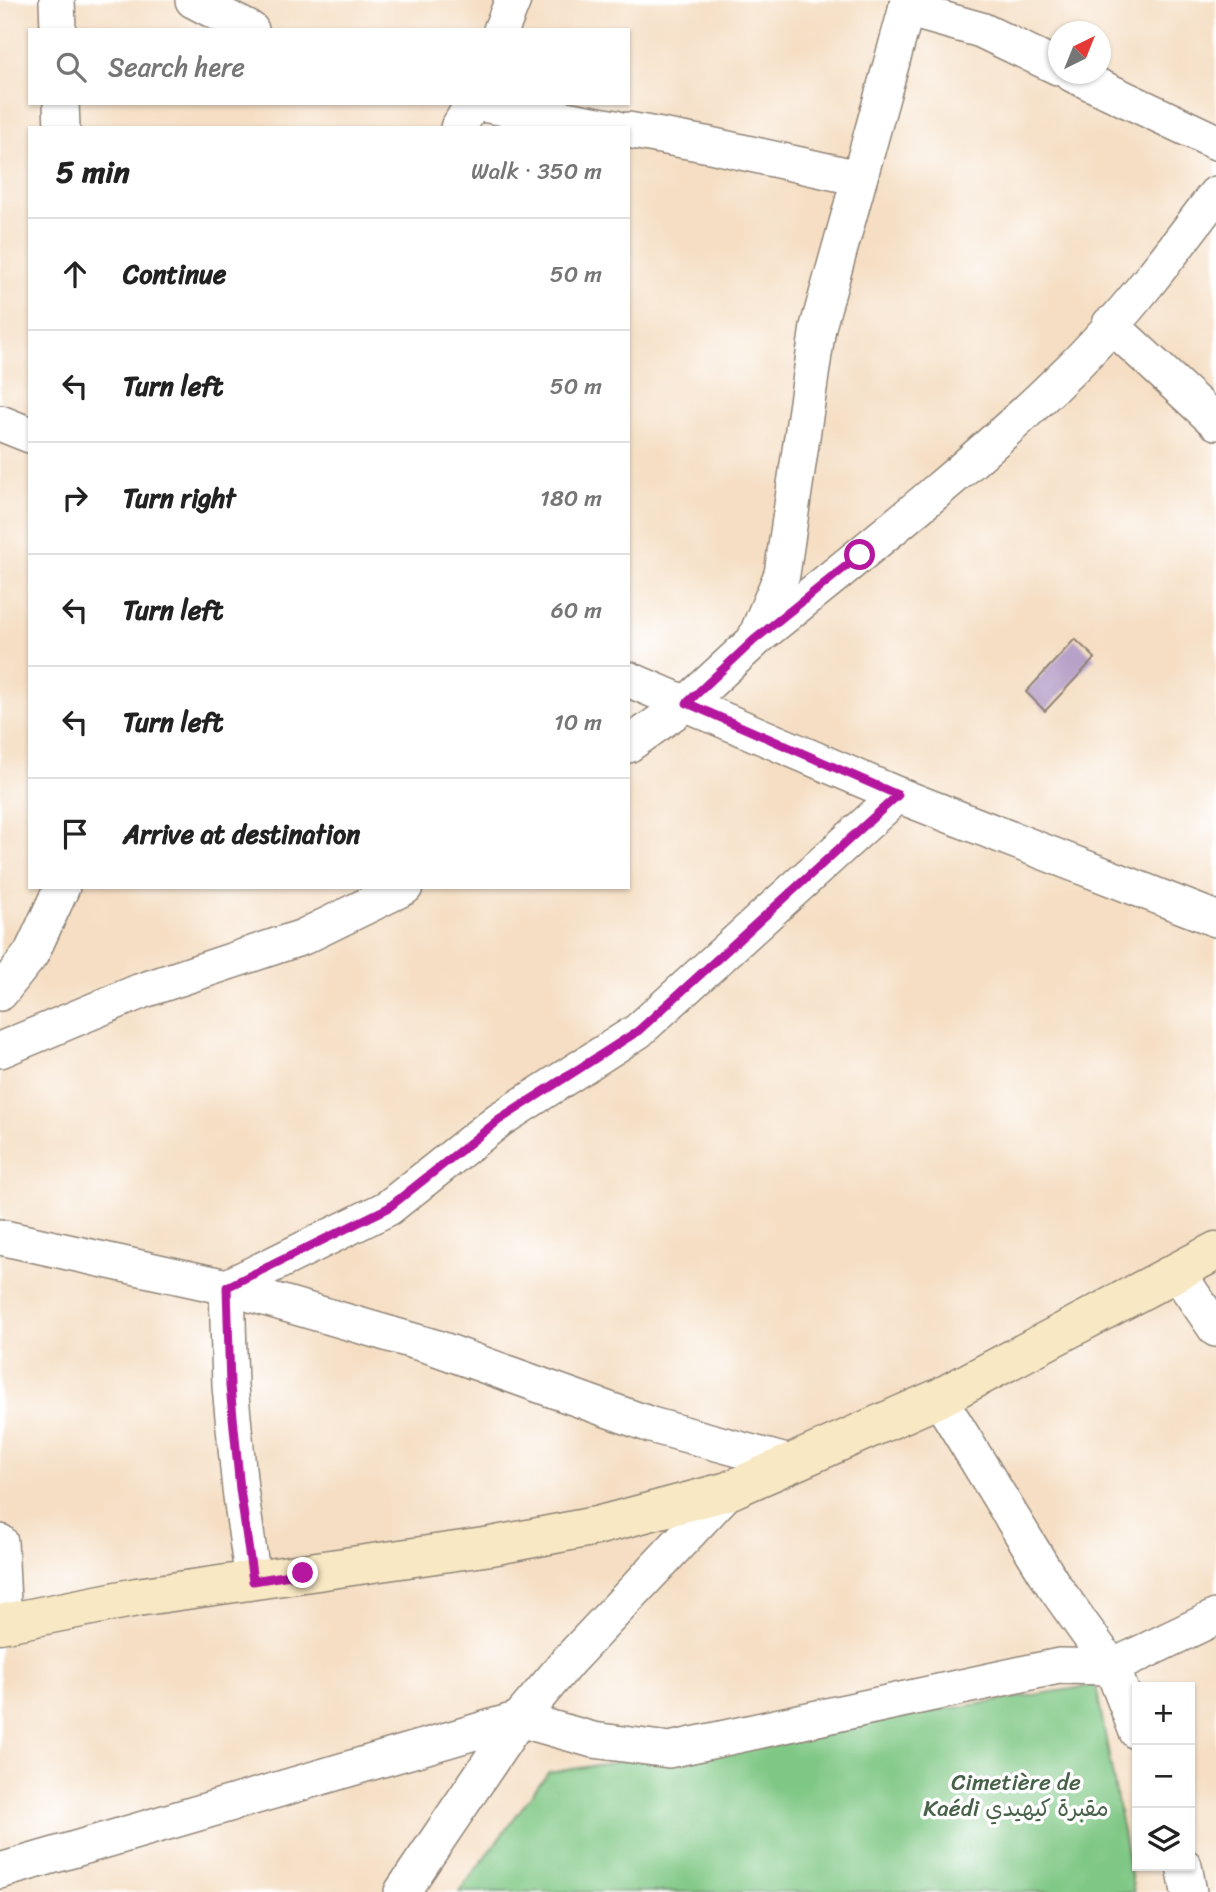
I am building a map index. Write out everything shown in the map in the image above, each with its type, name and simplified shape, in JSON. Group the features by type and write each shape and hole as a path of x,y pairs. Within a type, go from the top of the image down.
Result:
{"street":[{"path":"57,0 58,28"},
{"path":"193,0 247,28"},
{"path":"502,28 513,0"},
{"path":"754,640 782,574 818,327 908,5 981,30 1048,62"},
{"path":"1093,84 1216,142"},
{"path":"61,105 62,126"},
{"path":"459,126 474,105"},
{"path":"486,105 604,126"},
{"path":"630,130 859,178"},
{"path":"630,744 687,703 754,640 924,504 1072,367 1168,258 1216,194"},
{"path":"1110,324 1216,422"},
{"path":"0,423 28,434"},
{"path":"630,680 898,795 1216,919"},
{"path":"227,1287 388,1208 499,1120 638,1031 898,795"},
{"path":"0,993 31,954 61,889"},
{"path":"0,1050 141,990 303,937 401,889"},
{"path":"0,1237 227,1287 434,1347 651,1424 790,1463"},
{"path":"0,1542 2,1624 137,1597 596,1526 728,1491 939,1398 1216,1251"},
{"path":"1177,1272 1216,1329"},
{"path":"227,1287 230,1386 240,1489 253,1581"},
{"path":"939,1398 1052,1583 1112,1668 1132,1718"},
{"path":"402,1892 519,1719 569,1660 728,1491"},
{"path":"0,1871 519,1719 593,1740 669,1750 1059,1666 1112,1668 1216,1617"},
{"path":"1185,1871 1189,1892"}],"green space":[{"name":"Cimetière de Kaédi مقبرة كيهيدي","path":"1096,1685 1134,1892 459,1892 548,1773"}],"building":[{"path":"1075,639 1095,658 1045,711 1026,692"}],"route":[{"path":"303,1573 253,1581 240,1489 230,1386 227,1287 388,1208 499,1120 638,1031 898,795 687,703 754,640 860,555"}]}
